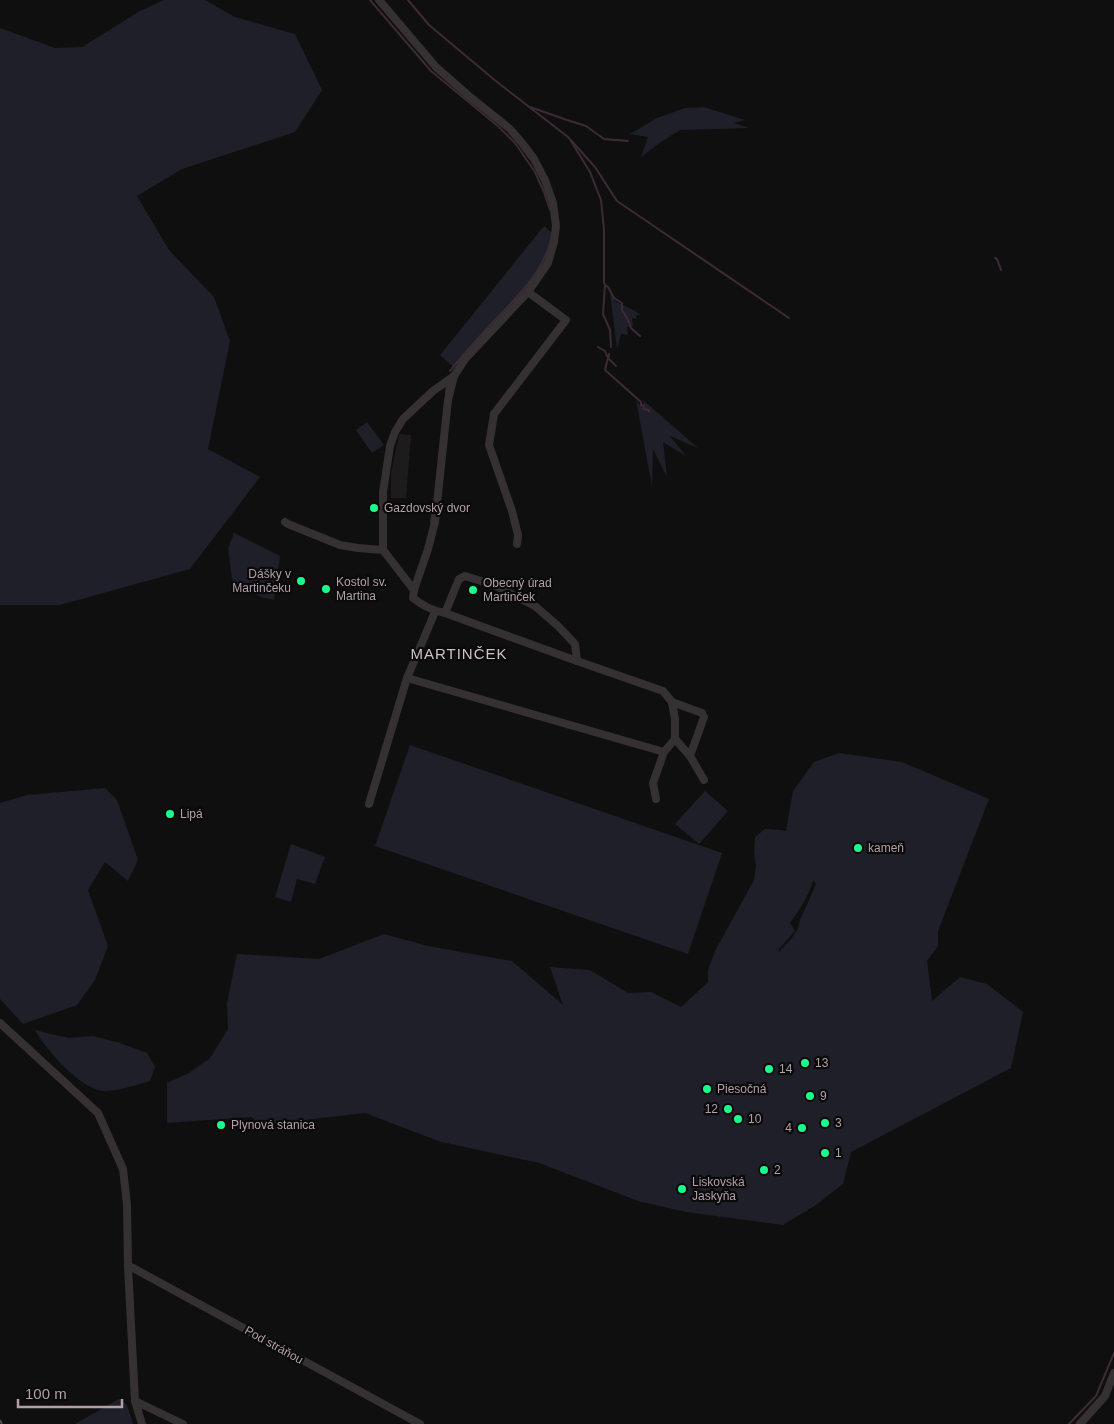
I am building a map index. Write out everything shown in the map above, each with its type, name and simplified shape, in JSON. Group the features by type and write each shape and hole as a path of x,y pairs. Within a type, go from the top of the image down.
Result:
{"street":[{"path":"379,0 436,67 510,129 528,151 545,180 553,203 556,226 548,263 528,292 465,360 454,376 433,391 403,419 395,432 390,446 383,492 384,550 414,590"},
{"path":"517,544 518,535 512,511 489,445 494,414 566,320 528,292"},
{"path":"454,376 448,400 435,522 414,590 414,598 420,604 436,612 445,613 664,691 672,702 675,719 675,739 664,752 653,784 656,800"},
{"path":"285,522 340,545 384,550"},
{"path":"445,613 459,579 465,576 471,577 494,585 535,606 558,626 575,644 576,661"},
{"path":"369,804 407,678 436,612"},
{"path":"407,678 664,752"},
{"path":"672,702 702,713 704,717 690,756"},
{"path":"675,739 690,756 704,780"},
{"path":"0,1023 98,1113 123,1169 127,1204 128,1266 135,1401 142,1424"},
{"name":"Pod stráňou","path":"128,1266 420,1424"},
{"path":"1080,1424 1105,1396 1114,1373"},
{"path":"135,1401 183,1424"}],"shaded area":[{"path":"164,0 205,0 235,17 295,34 322,90 295,132 182,169 137,196 169,250 214,297 230,341 208,449 260,477 190,569 60,605 0,605 0,28 55,48 82,47 140,11"},
{"path":"704,107 745,120 734,123 749,128 680,130 641,157 648,137 630,134 657,118 685,108"},
{"path":"544,226 554,235 545,259 524,292 453,367 440,355"},
{"path":"610,293 615,301 641,315 636,315 637,319 632,318 633,326 627,327 628,335 621,334 617,349"},
{"path":"636,400 644,411 643,400 698,448 670,436 686,456 663,442 667,477 653,449 652,486"},
{"path":"367,422 384,445 372,453 356,430"},
{"path":"399,434 411,435 406,498 391,498 391,474"},
{"path":"234,533 280,556 274,600 261,597 233,585 228,549"},
{"path":"410,745 722,853 688,954 375,846"},
{"path":"839,753 902,762 989,799 938,931 938,946 927,961 932,1001 960,977 987,984 1023,1012 1011,1068 851,1152 843,1184 816,1205 783,1225 686,1212 638,1201 539,1163 441,1142 365,1113 262,1125 251,1117 167,1123 167,1083 189,1073 210,1058 228,1029 227,1003 237,954 319,959 384,934 428,946 512,961 563,1005 550,967 590,970 628,993 651,992 681,1007 708,982 708,970 715,951 754,880 756,865 754,852 755,837 765,829 786,831 793,791 814,762","holes":["813,880 816,884 798,928 778,953 779,949 795,931 790,923 807,897"]},
{"path":"105,788 117,800 138,860 128,881 105,862 88,890 108,946 95,980 77,1005 23,1024 0,999 0,803 27,795"},
{"path":"705,791 728,811 699,844 675,824"},
{"path":"291,844 325,857 315,884 297,879 291,902 275,897"},
{"path":"35,1030 68,1038 93,1036 147,1053 155,1067 150,1081 115,1090 104,1091 95,1089 75,1077 65,1068 47,1048"},
{"path":"119,1399 127,1405 133,1424 75,1424"}],"waterway":[{"path":"370,0 431,71 499,127 515,143 535,172 550,210"},
{"path":"408,0 429,25 497,82 568,137 595,167 617,201 789,318"},
{"path":"530,107 586,126 604,139 628,141"},
{"path":"571,141 590,172 601,200 604,230 605,285 603,314 610,330 611,347"},
{"path":"450,371 529,282 543,262 551,239"},
{"path":"995,258 1001,270"},
{"path":"605,285 614,298 622,303 622,310 631,328 640,336"},
{"path":"598,347 609,356"},
{"path":"609,354 605,370 641,402 641,406 644,405 643,409 649,410 649,412"},
{"path":"608,358 616,366"},
{"path":"446,394 447,383"},
{"path":"431,522 433,510"},
{"path":"1069,1424 1096,1396 1114,1353"}],"railway":[{"path":"0,1420 2,1424"}],"place":[{"name":"Gazdovský dvor","path":"374,508"},
{"name":"Dášky v Martinčeku","path":"301,581"},
{"name":"Kostol sv. Martina","path":"326,589"},
{"name":"Obecný úrad Martinček","path":"473,590"},
{"name":"Lipá","path":"170,814"},
{"name":"kameň","path":"858,848"},
{"name":"13","path":"805,1063"},
{"name":"14","path":"769,1069"},
{"name":"Piesočná","path":"707,1089"},
{"name":"9","path":"810,1096"},
{"name":"12","path":"728,1109"},
{"name":"10","path":"738,1119"},
{"name":"3","path":"825,1123"},
{"name":"Plynová stanica","path":"221,1125"},
{"name":"4","path":"802,1128"},
{"name":"1","path":"825,1153"},
{"name":"2","path":"764,1170"},
{"name":"Liskovská Jaskyňa","path":"682,1189"}],"district":[{"name":"MARTINČEK","path":"459,654"}]}
